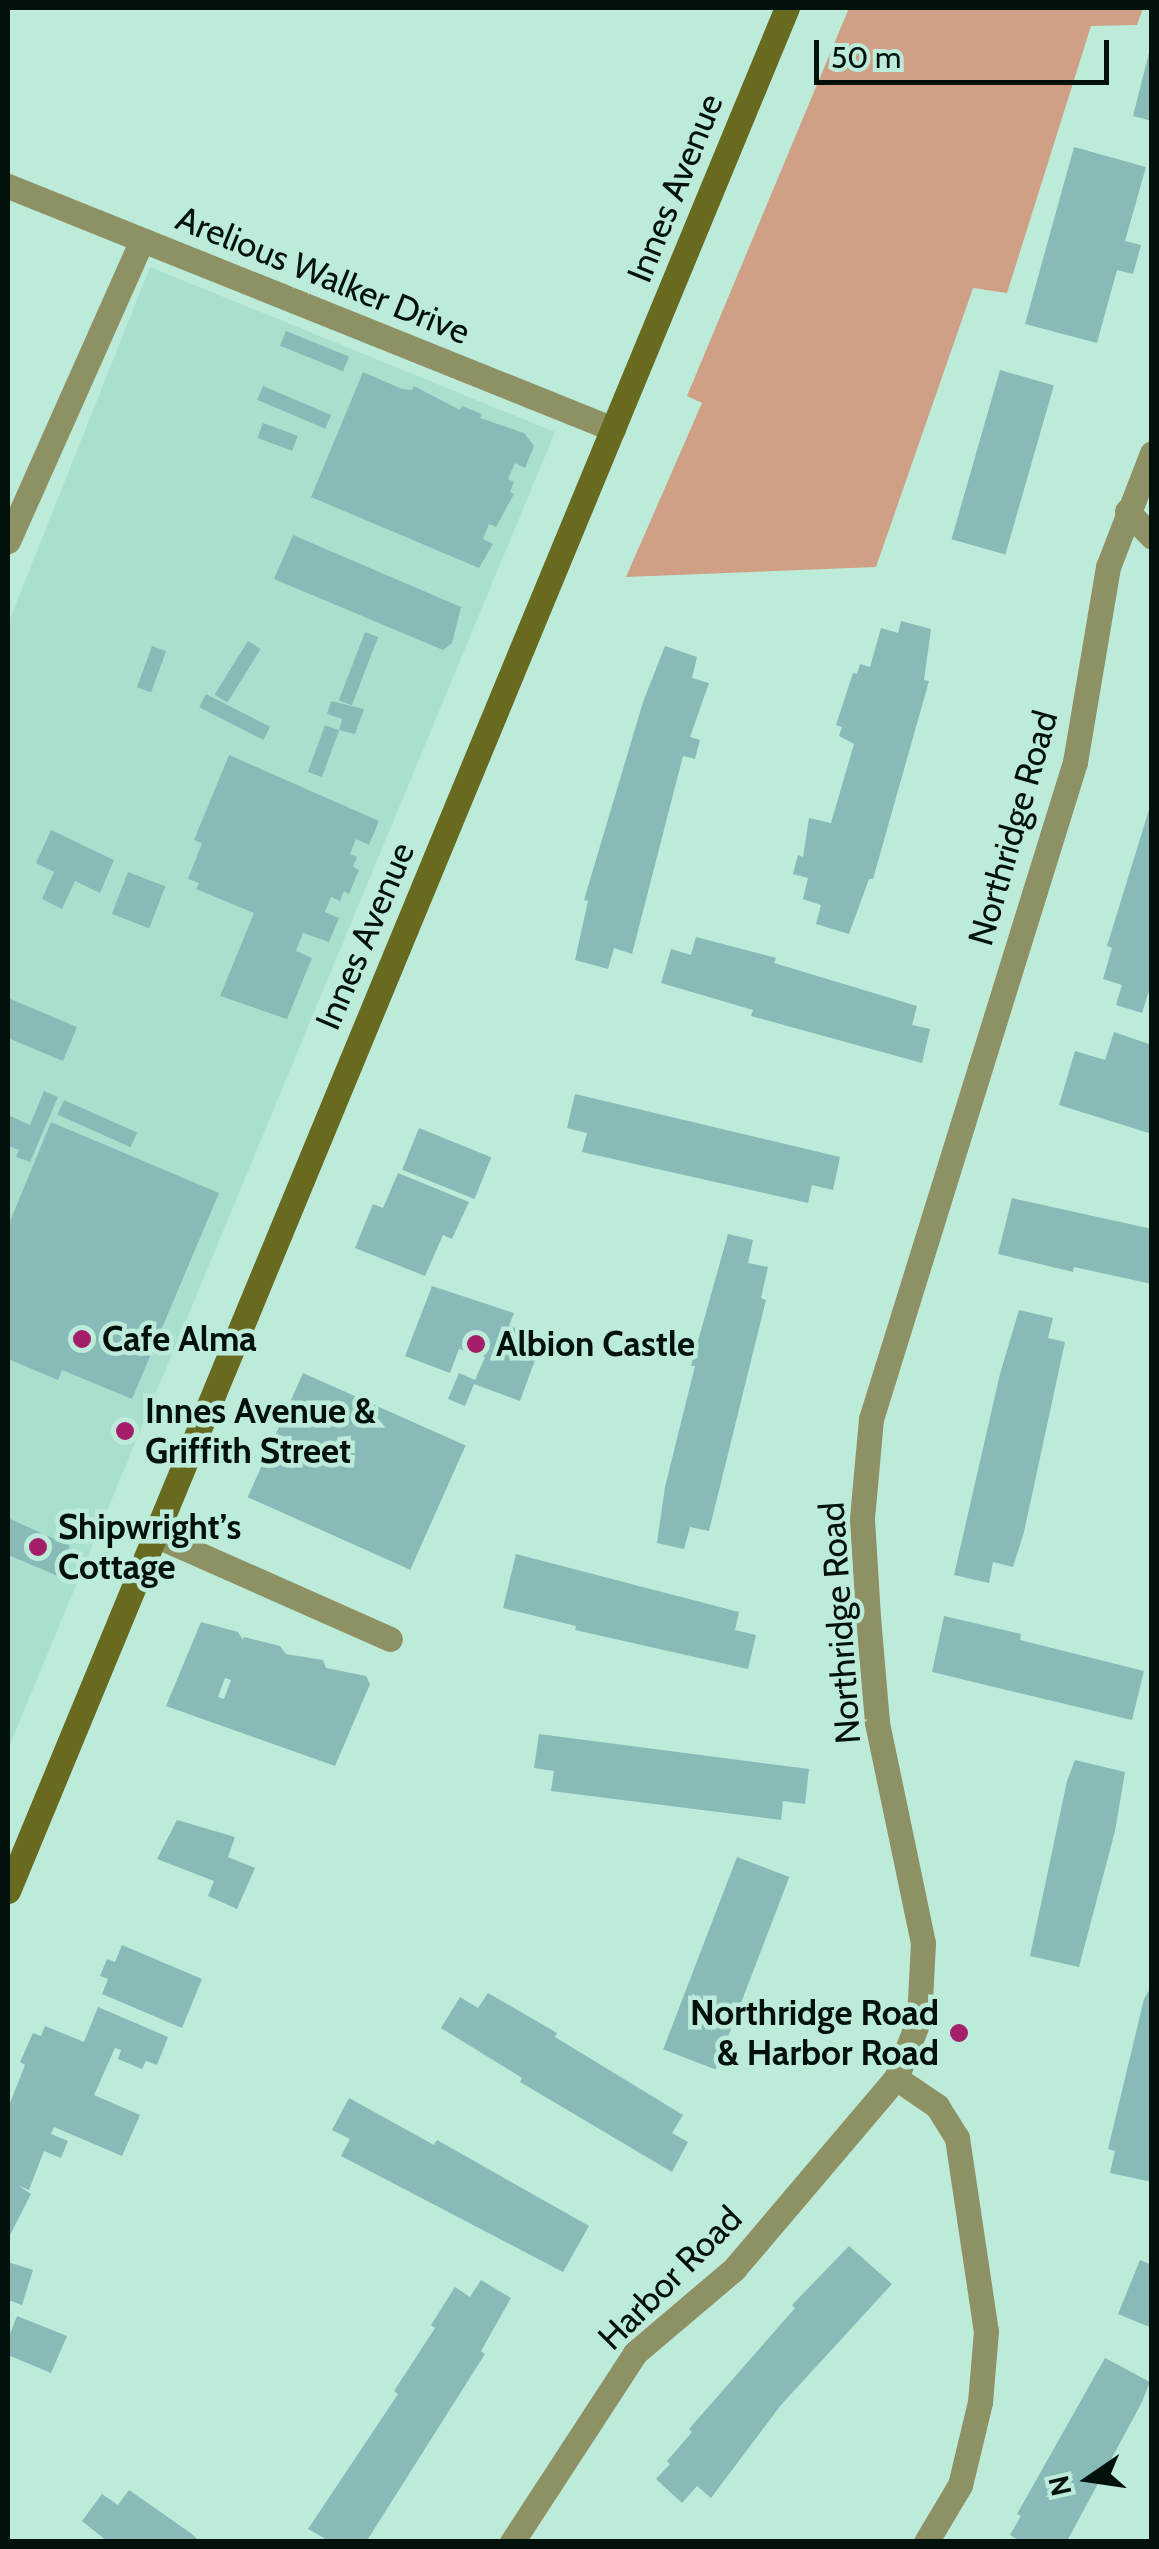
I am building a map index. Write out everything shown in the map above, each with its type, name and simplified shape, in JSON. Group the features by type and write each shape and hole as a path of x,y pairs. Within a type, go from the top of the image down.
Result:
{"main road":[{"name":"Innes Avenue","path":"8,1891 152,1534 787,8"}],"street":[{"name":"Arelious Walker Drive","path":"8,186 613,429"},
{"path":"8,542 142,240"},
{"name":"Northridge Road","path":"896,2078 919,2019 923,1943 876,1704 862,1518 871,1419 1075,762 1108,566 1152,453"},
{"path":"1128,511 1152,537"},
{"path":"152,1534 390,1639"},
{"path":"896,2078 937,2106 956,2138 986,2331 980,2402 960,2484 926,2542"},
{"name":"Harbor Road","path":"512,2542 636,2353 734,2269 896,2078"}],"shaded area":[{"path":"849,8 1143,8 1137,25 1091,26 1007,293 973,288 876,567 626,577 702,403 687,396"},
{"path":"150,267 555,432 8,1749 8,624"}],"building":[{"path":"1152,49 1152,121 1133,116"},
{"path":"1074,147 1146,167 1125,241 1141,245 1133,274 1117,270 1097,343 1025,324"},
{"path":"286,331 349,356 343,371 280,346"},
{"path":"1000,370 1054,385 1005,555 951,539"},
{"path":"363,372 402,389 412,390 414,386 460,410 462,406 482,414 480,418 524,433 534,446 525,468 515,463 508,479 514,482 510,492 514,494 496,527 489,524 483,539 493,544 479,568 311,497"},
{"path":"263,386 331,415 325,429 257,400"},
{"path":"263,423 298,436 292,451 258,438"},
{"path":"293,535 461,607 452,643 443,650 274,579"},
{"path":"901,621 931,629 924,680 929,681 873,879 869,879 849,934 816,924 821,905 803,899 808,878 793,874 798,855 803,857 809,818 831,823 854,744 839,736 842,727 836,725 853,673 857,674 860,664 870,667 881,628 898,633"},
{"path":"365,632 378,637 352,705 339,700"},
{"path":"248,641 261,649 227,702 215,694"},
{"path":"152,646 166,651 151,692 137,687"},
{"path":"665,646 697,657 692,678 709,683 690,737 700,740 695,759 683,756 632,954 614,948 608,969 575,960 588,901 584,900 643,702"},
{"path":"206,694 270,727 263,740 199,707"},
{"path":"331,701 364,709 355,734 339,730 342,719 327,714"},
{"path":"325,725 339,730 322,777 308,772"},
{"path":"229,755 379,821 369,845 356,839 350,854 357,857 353,867 359,870 349,894 344,891 340,901 331,897 325,912 339,918 329,942 303,933 296,951 312,958 287,1019 220,996 254,913 196,889 199,883 188,879 202,843 194,840"},
{"path":"1152,800 1152,981 1142,1013 1116,1005 1122,985 1103,979 1112,948 1107,946"},
{"path":"51,830 114,860 100,893 75,881 62,909 42,899 54,872 36,863"},
{"path":"128,872 165,886 149,928 112,914"},
{"path":"696,937 776,958 774,963 917,1006 912,1025 930,1029 922,1063 751,1016 753,1010 661,983 671,949 691,955"},
{"path":"8,998 77,1027 63,1061 8,1038"},
{"path":"1114,1032 1152,1045 1152,1134 1059,1105 1075,1051 1105,1060"},
{"path":"44,1091 58,1097 30,1162 16,1157 19,1150 8,1146 8,1115 30,1125"},
{"path":"575,1094 840,1157 833,1190 812,1185 808,1203 582,1152 587,1133 567,1128"},
{"path":"64,1100 137,1133 131,1147 57,1115"},
{"path":"51,1122 219,1193 132,1399 62,1370 58,1380 8,1359 8,1226"},
{"path":"419,1128 491,1157 474,1199 402,1170"},
{"path":"398,1173 469,1202 452,1239 443,1235 425,1276 355,1248 373,1204 383,1208"},
{"path":"1012,1198 1152,1229 1152,1284 1074,1267 1073,1272 998,1254"},
{"path":"728,1234 753,1240 748,1263 768,1267 761,1298 766,1300 709,1531 690,1527 684,1549 657,1543 665,1487 695,1366 691,1366"},
{"name":"Albion Castle","path":"432,1286 514,1313 509,1326 543,1338 520,1401 474,1384 465,1406 448,1399 459,1373 475,1380 485,1357 459,1349 450,1373 405,1356"},
{"path":"1019,1310 1053,1318 1048,1338 1065,1342 1013,1567 993,1562 989,1583 954,1575 1000,1374"},
{"path":"303,1373 466,1445 410,1570 248,1497"},
{"name":"Shipwright’s Cottage","path":"8,1518 70,1546 58,1576 8,1555"},
{"path":"516,1554 739,1612 735,1630 756,1635 748,1669 575,1630 576,1626 503,1608"},
{"path":"944,1616 1021,1634 1020,1640 1144,1671 1132,1720 932,1672"},
{"path":"201,1622 238,1632 243,1640 244,1637 280,1646 286,1654 323,1660 326,1668 366,1676 370,1684 335,1766 166,1706","holes":["225,1678 231,1680 224,1699 218,1697"]},
{"path":"539,1734 809,1769 805,1804 783,1801 781,1820 551,1791 554,1771 534,1768"},
{"path":"1075,1760 1125,1772 1115,1831 1079,1967 1030,1956 1067,1781"},
{"path":"177,1820 235,1837 228,1857 255,1868 237,1909 208,1896 214,1881 157,1859"},
{"path":"737,1857 789,1877 715,2069 663,2049"},
{"path":"122,1945 202,1979 182,2028 102,1994 108,1979 100,1976 107,1959 115,1962"},
{"path":"1150,1989 1152,2182 1110,2173 1115,2151 1108,2149 1144,1999"},
{"path":"488,1993 683,2115 672,2133 688,2142 672,2172 520,2082 522,2078 441,2028 460,1997 478,2008"},
{"path":"98,2007 168,2037 157,2065 146,2061 142,2069 118,2059 121,2050 115,2048 94,2095 140,2115 122,2156 54,2127 51,2134 68,2141 61,2158 44,2151 29,2190 19,2186 31,2194 8,2239 8,2108 25,2065 20,2062 33,2033 41,2036 45,2026 84,2042"},
{"path":"349,2098 434,2145 437,2140 589,2226 563,2272 341,2156 350,2139 332,2130"},
{"path":"849,2246 892,2284 781,2405 711,2498 697,2486 682,2503 656,2479 670,2464 667,2461 692,2432 689,2429 795,2308 792,2305"},
{"path":"1140,2260 1152,2265 1152,2328 1118,2314"},
{"path":"8,2262 33,2270 22,2305 8,2300"},
{"path":"481,2280 511,2298 481,2351 485,2354 366,2542 322,2542 324,2538 308,2529 398,2394 394,2391 435,2328 431,2325 455,2287 470,2297"},
{"path":"17,2316 67,2336 51,2373 8,2355 8,2339"},
{"path":"1105,2358 1150,2382 1141,2404 1067,2541 1021,2542 1010,2535 1021,2516 1017,2514"},
{"path":"129,2490 200,2542 108,2542 82,2521 102,2494 118,2505"}],"place":[{"name":"Cafe Alma","path":"82,1339"},
{"name":"Albion Castle","path":"476,1344"},
{"name":"Innes Avenue & Griffith Street","path":"125,1431"},
{"name":"Shipwright’s Cottage","path":"38,1547"},
{"name":"Northridge Road & Harbor Road","path":"959,2033"}]}
